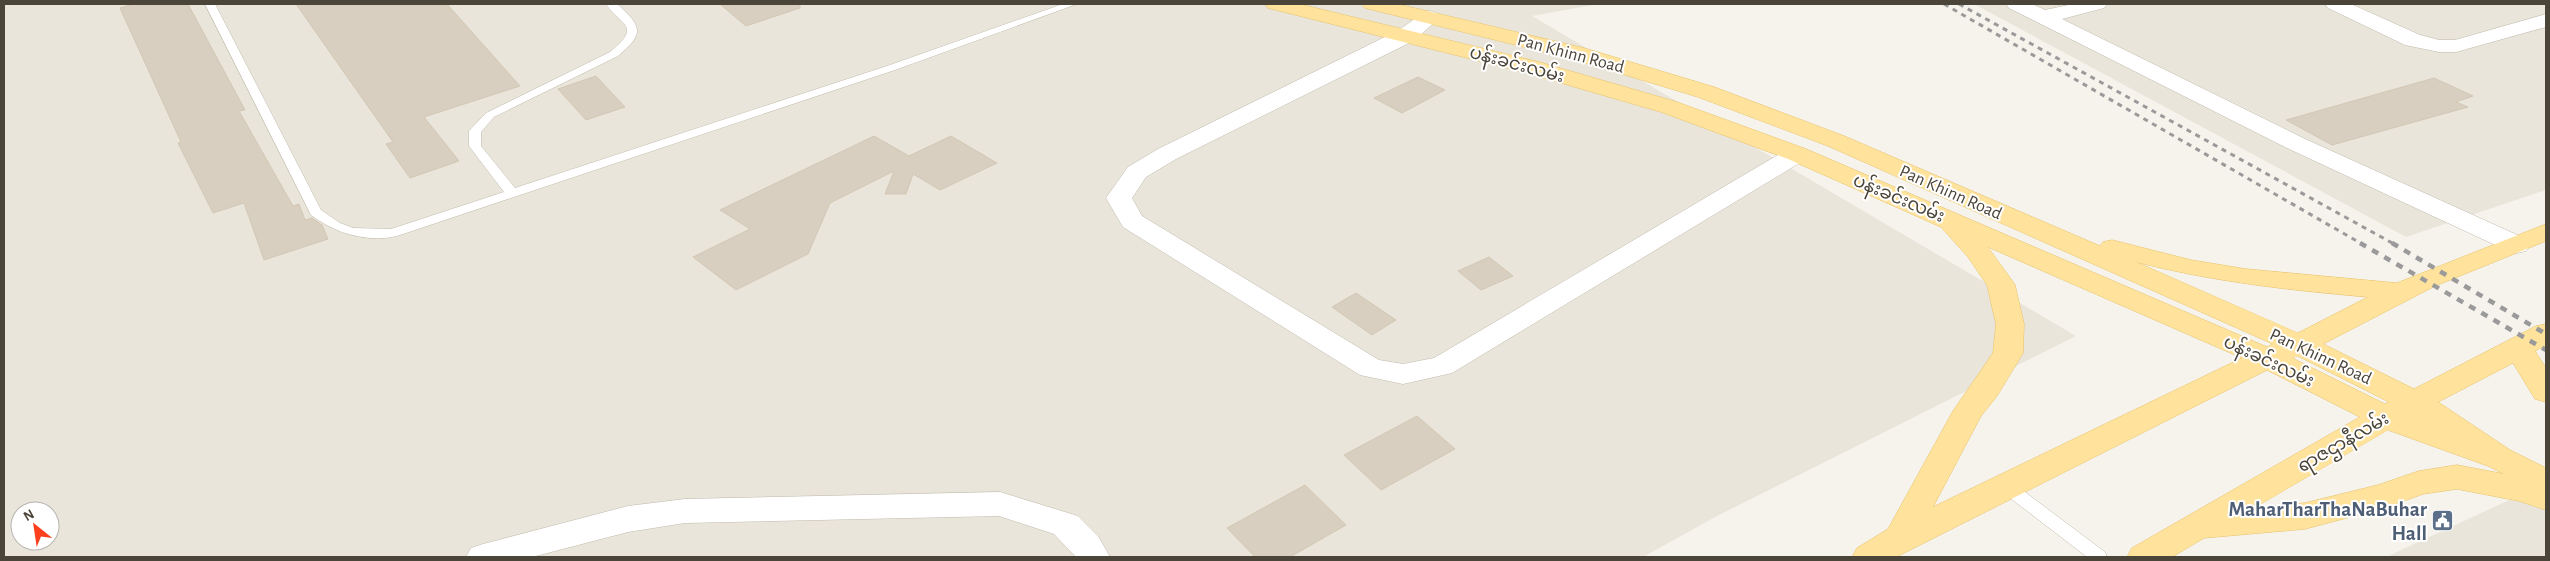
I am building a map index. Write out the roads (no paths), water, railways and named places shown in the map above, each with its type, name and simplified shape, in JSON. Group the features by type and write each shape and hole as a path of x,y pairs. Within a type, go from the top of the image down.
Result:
{"main road":[{"name":"ပန်းခင်းလမ်း","path":"1275,4 1408,35 1669,107 1797,154 2267,358 2385,417 2499,458"},
{"name":"Pan Khinn Road","path":"1372,4 1576,53 1706,92 1836,141 1978,205 2299,344 2415,402 2499,458"},
{"path":"1978,205 2108,247 2191,268 2246,277 2401,292"},
{"path":"1900,538 1968,411 1986,389 2008,353 2010,324 2001,285 1977,251 1948,220"},
{"path":"1869,557 1900,538 2008,487 2401,292 2442,273 2517,246 2546,232"},
{"name":"ရာဇဌာနီလမ်း","path":"2144,557 2385,417 2519,349 2546,333"},
{"path":"2519,349 2546,392"},
{"path":"2499,458 2546,482"},
{"path":"2196,527 2305,516 2384,496 2420,483 2456,478 2522,490 2546,498"}],"street":[{"path":"2016,4 2295,143 2517,246"},
{"path":"2044,17 2096,4"},
{"path":"2335,4 2413,40 2439,46 2456,46 2546,20"},
{"path":"1430,17 1408,35 1167,154 1137,172 1118,198 1132,221 1371,368 1403,374 1442,366 1797,154"},
{"path":"483,557 628,519 685,510 1000,504 1066,525 1086,545 1093,557"}],"lane":[{"path":"210,4 316,212 332,225 349,233 392,233 891,68 1072,4"},
{"path":"512,193 475,146 475,131 490,115 614,54 629,42 633,32 630,21 611,4"},
{"path":"2008,487 2099,557"}],"railway":[{"path":"1944,4 2362,244"},
{"path":"1959,4 2394,244"},
{"path":"2360,243 2546,350"},
{"path":"2392,243 2546,334"}],"place":[{"name":"MaharTharThaNaBuhar Hall","path":"2443,521"}]}
